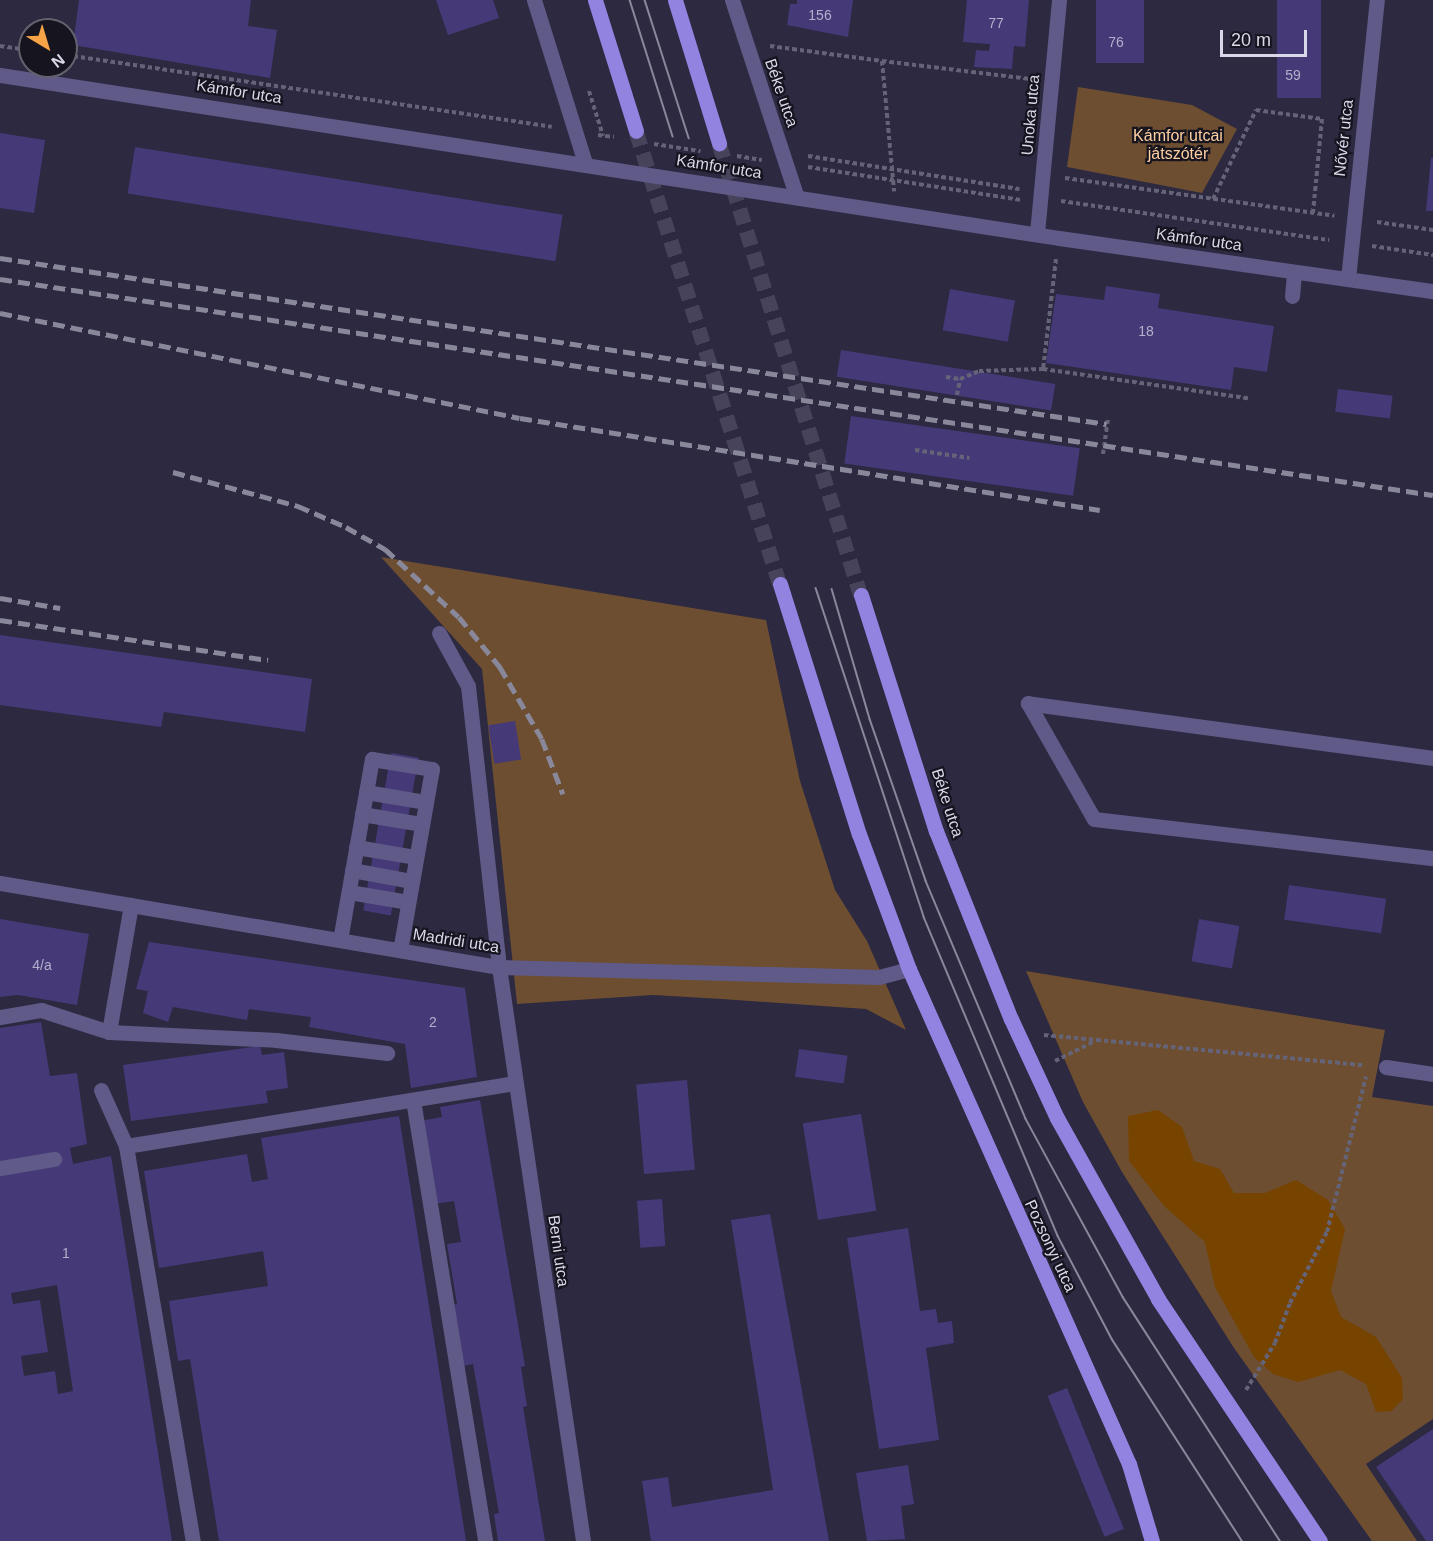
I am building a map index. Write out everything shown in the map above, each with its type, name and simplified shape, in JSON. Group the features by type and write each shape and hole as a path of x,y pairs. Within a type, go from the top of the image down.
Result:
{"main road":[{"path":"595,0 631,135"},
{"path":"675,0 718,150"},
{"path":"780,584 859,834 909,969"},
{"name":"Béke utca","path":"861,595 936,831 1011,1019 1057,1118 1158,1299 1320,1541"},
{"name":"Pozsonyi utca","path":"909,969 1129,1464 1152,1541"}],"street":[{"path":"534,0 585,162"},
{"name":"Béke utca","path":"732,0 797,198"},
{"name":"Unoka utca","path":"1037,234 1059,0"},
{"name":"Nővér utca","path":"1348,279 1377,0"},
{"name":"Kámfor utca","path":"0,75 585,162 797,198 1059,238 1433,291"},
{"path":"1292,296 1294,272"},
{"name":"Berni utca","path":"439,633 468,686 499,967 583,1541"},
{"path":"1433,758 1028,703 1094,819 1433,858"},
{"path":"340,940 372,759 432,769 400,950"},
{"path":"366,792 426,802"},
{"path":"362,814 422,825"},
{"path":"356,847 416,857"},
{"path":"352,870 412,881"},
{"name":"Madridi utca","path":"0,883 499,967 879,977 909,969"},
{"path":"349,892 408,902"},
{"path":"109,1032 131,905"},
{"path":"0,1017 41,1010 109,1032 276,1040 387,1053"},
{"path":"1386,1067 1433,1074"},
{"path":"126,1146 515,1083"},
{"path":"101,1090 126,1146 194,1541"},
{"path":"412,1100 485,1541"},
{"path":"0,1168 54,1159"}],"path":[{"path":"0,46 18,48"},
{"path":"768,47 771,58"},
{"path":"746,48 768,47 1052,82"},
{"path":"78,57 603,136 631,135"},
{"path":"882,61 894,180 894,213"},
{"path":"586,82 603,136"},
{"path":"1213,199 1256,110 1322,119 1312,213"},
{"path":"649,143 718,150 785,164 1009,200 1069,201 1433,255"},
{"path":"805,153 812,159 1022,190 1027,182"},
{"path":"1044,175 1433,230"},
{"path":"1042,369 1059,238"},
{"path":"946,376 960,379 979,371 1042,369 1248,398"},
{"path":"957,395 960,379"},
{"path":"1102,454 1108,418"},
{"path":"915,450 969,458"},
{"path":"1044,1035 1093,1042 1386,1067"},
{"path":"1055,1061 1093,1042"},
{"path":"1246,1390 1275,1343 1290,1303 1327,1232 1340,1191 1363,1079 1386,1067"}],"green space":[{"name":"Kámfor utcai játszótér","path":"1078,87 1192,105 1237,129 1202,193 1067,167"},
{"path":"381,557 766,620 800,781 835,890 867,941 906,1030 866,1009 722,999 653,995 517,1004 482,669"},
{"path":"1026,971 1385,1030 1372,1097 1433,1106 1433,1419 1366,1464 1417,1541 1372,1541 1234,1348 1122,1172 1083,1102"}],"shaded area":[{"path":"1158,1110 1182,1127 1194,1161 1220,1169 1234,1193 1265,1193 1296,1180 1328,1200 1345,1229 1331,1291 1341,1317 1376,1337 1402,1378 1403,1399 1391,1411 1376,1412 1366,1384 1340,1370 1298,1382 1273,1374 1254,1357 1215,1287 1205,1242 1165,1207 1129,1161 1128,1116"}],"building":[{"path":"79,0 251,0 248,26 277,30 270,78 78,46 77,18"},
{"path":"436,0 493,0 499,18 448,35"},
{"path":"797,0 853,0 848,37 787,25 790,4 797,4"},
{"path":"967,0 1029,0 1025,47 1014,46 1012,69 974,67 976,50 989,51 990,44 963,42"},
{"path":"1096,0 1144,0 1144,63 1096,63"},
{"path":"1277,0 1321,0 1321,98 1277,98"},
{"path":"0,133 45,140 34,213 0,208"},
{"path":"135,147 563,215 555,261 128,193"},
{"path":"1431,158 1433,158 1433,211 1426,211"},
{"path":"1106,286 1160,294 1158,308 1274,326 1267,372 1234,367 1231,390 1046,363 1056,294 1104,300"},
{"path":"950,289 1015,300 1008,342 943,330"},
{"path":"841,350 1055,384 1051,411 837,377"},
{"path":"1338,389 1393,396 1390,419 1335,412"},
{"path":"851,416 1080,448 1073,496 844,464"},
{"path":"0,635 312,679 305,732 164,712 161,727 0,705"},
{"path":"515,721 521,760 494,764 488,725"},
{"path":"391,753 419,758 391,915 363,911"},
{"path":"1289,885 1386,899 1381,933 1284,920"},
{"path":"0,919 89,934 77,1005 18,995 0,997"},
{"path":"1199,919 1239,926 1232,968 1192,961"},
{"path":"149,942 465,988 477,1077 411,1088 405,1044 309,1027 311,1017 249,1009 247,1020 173,1007 168,1022 143,1013 148,991 136,989"},
{"path":"41,1022 50,1076 77,1073 87,1144 70,1148 73,1164 111,1156 172,1541 0,1541 0,1028","holes":["57,1285 73,1391 58,1394 55,1371 24,1376 21,1356 48,1352 40,1300 13,1304 11,1293"]},
{"path":"260,1046 262,1055 284,1052 288,1088 266,1091 268,1103 131,1121 123,1065"},
{"path":"799,1049 848,1056 844,1084 795,1077"},
{"path":"687,1080 695,1170 644,1174 636,1084"},
{"path":"480,1100 525,1366 521,1367 527,1406 523,1407 545,1541 498,1541 494,1514 499,1513 473,1364 463,1366 453,1305 457,1304 447,1244 461,1242 454,1201 434,1204 420,1121 442,1117 440,1107"},
{"path":"861,1114 876,1211 818,1220 803,1123"},
{"path":"399,1116 466,1541 219,1541 190,1359 178,1361 169,1301 268,1286 263,1251 159,1268 144,1171 247,1154 252,1182 268,1179 261,1138"},
{"path":"662,1199 665,1246 640,1248 637,1201"},
{"path":"770,1214 829,1541 651,1541 642,1481 668,1477 672,1507 773,1490 731,1220"},
{"path":"908,1228 920,1311 936,1309 938,1323 952,1321 954,1343 926,1348 939,1440 879,1449 847,1238"},
{"path":"1067,1388 1124,1529 1104,1537 1048,1396"},
{"path":"1433,1429 1433,1541 1426,1541 1376,1467"},
{"path":"908,1465 914,1504 901,1506 905,1539 867,1541 856,1473"}],"tunnel":[{"path":"636,131 780,584"},
{"path":"719,143 861,595"}],"tram line":[{"path":"630,0 673,136"},
{"path":"645,0 689,138"},
{"path":"816,588 924,917 1058,1236 1112,1339 1242,1541"},
{"path":"832,589 870,719 926,881 1026,1119 1123,1297 1280,1541"}],"railway":[{"path":"0,258 1107,424"},
{"path":"0,279 1433,495"},
{"path":"0,313 520,418 1100,510"},
{"path":"173,472 298,506 346,527 385,549 459,617 500,667 542,739 563,794"},
{"path":"0,598 60,608"},
{"path":"0,620 268,660"}]}
